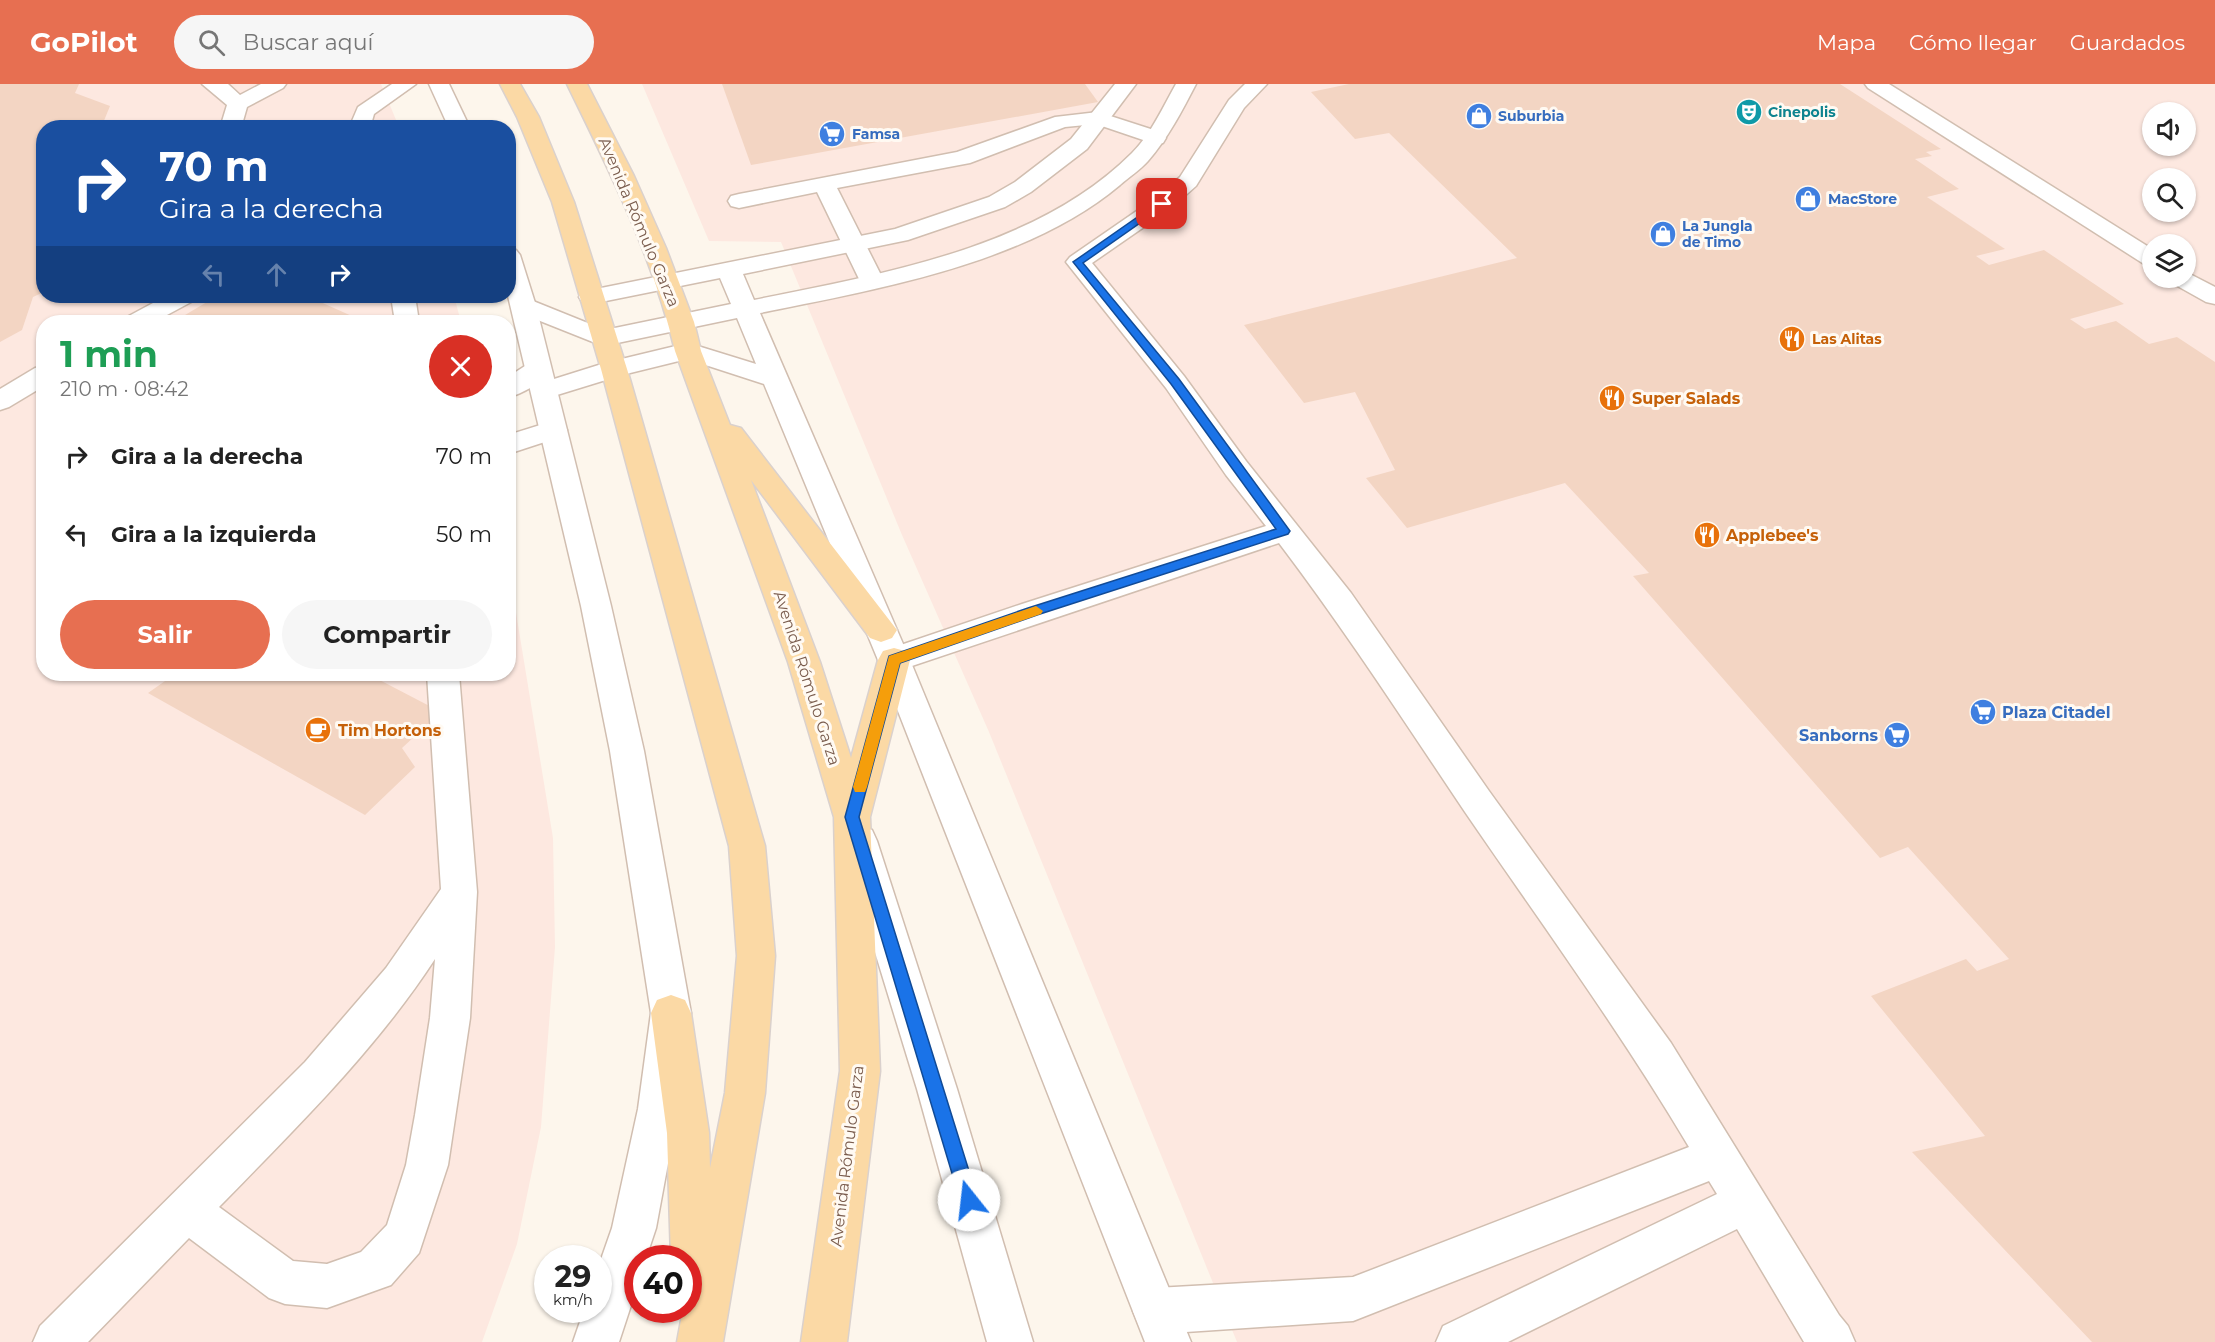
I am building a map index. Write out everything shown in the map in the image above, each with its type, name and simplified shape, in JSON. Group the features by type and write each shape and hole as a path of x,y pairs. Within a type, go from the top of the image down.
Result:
{"main road":[{"path":"510,84 528,117 563,202 614,369 747,846 756,956 745,1093 698,1342"},
{"name":"Avenida Rómulo Garza","path":"578,84 623,176 681,322 688,351 711,407 804,662 852,817 860,1071 824,1342"},
{"path":"711,407 887,645 852,817"},
{"path":"670,1013 688,1133 698,1342"}],"street":[{"path":"212,84 222,89 238,104"},
{"path":"233,120 238,104 276,84"},
{"path":"362,120 365,111 406,84"},
{"path":"439,84 456,120"},
{"path":"591,297 900,235 997,202 1023,187 1079,144 1126,84"},
{"path":"524,306 603,338 872,281 963,258 1036,229 1094,195 1140,157 1155,138 1186,84"},
{"path":"1257,84 1236,104 1188,181 1162,204 1078,262 1175,382 1284,531 1340,602 1470,792 1657,1056 1823,1331 1832,1342"},
{"path":"1875,84 2142,253"},
{"path":"740,201 962,158 1062,121 1098,118 1155,138"},
{"path":"824,184 872,281"},
{"path":"729,270 831,506 1162,1327 1353,1299 1718,1157"},
{"path":"516,280 596,606 627,751 670,1013 657,1109 634,1228 596,1342"},
{"path":"2196,286 2215,297"},
{"path":"149,315 171,303"},
{"path":"516,387 541,380 614,369 688,351 774,378"},
{"path":"0,401 36,379"},
{"path":"516,442 553,430"},
{"path":"887,645 1033,612 1284,531"},
{"path":"188,1210 285,1282 327,1286 375,1269 404,1239 427,1165 436,1115 450,1018 459,892 444,681"},
{"path":"852,817 937,1089 1010,1342"},
{"path":"71,1337 148,1247 188,1210 319,1076 400,980 459,892"},
{"path":"1459,1342 1747,1203"}],"shaded area":[{"path":"0,84 381,84 396,120 36,120 36,303 456,303 459,315 36,315 36,681 516,681 516,613 553,838 555,947 541,1127 517,1244 482,1342 0,1342"},
{"path":"642,84 2215,84 2215,1342 1237,1342 989,732 902,535 781,242 709,241"}],"building":[{"path":"0,84 79,84 75,93 110,106 104,120 36,120 36,296 33,297 22,330 0,342"},
{"name":"Famsa","path":"722,84 1085,84 1098,102 751,165"},
{"name":"Plaza Citadel","path":"1349,84 1840,84 1941,149 1926,152 1932,156 1915,159 1959,189 1927,197 2005,249 1976,256 1989,265 2044,250 2124,304 2070,319 2085,329 2116,321 2149,344 2177,337 2215,362 2215,1342 2092,1342 1912,1152 1985,1136 1871,996 1966,959 1977,971 2009,959 1908,847 1880,858 1633,576 1649,573 1565,483 1407,528 1366,478 1395,470 1355,392 1304,403 1244,325 1517,258 1389,133 1355,139 1311,92"},
{"path":"205,303 323,303 350,315 185,315"},
{"name":"Tim Hortons","path":"165,681 381,681 441,712 402,748 415,767 365,815 148,693"}],"slow traffic":[{"path":"860,787 894,660 1036,611"}],"place":[{"name":"Cinepolis","path":"1749,112"},
{"name":"Suburbia","path":"1479,116"},
{"name":"Famsa","path":"832,134"},
{"name":"MacStore","path":"1808,199"},
{"name":"La Jungla de Timo","path":"1663,234"},
{"name":"Las Alitas","path":"1792,339"},
{"name":"Super Salads","path":"1612,398"},
{"name":"Applebee's","path":"1707,535"},
{"name":"Plaza Citadel","path":"1983,712"},
{"name":"Tim Hortons","path":"318,730"},
{"name":"Sanborns","path":"1897,735"}],"route":[{"path":"969,1200 937,1089 852,817 894,660 1033,612 1284,531 1175,382 1078,262 1162,204"}]}
